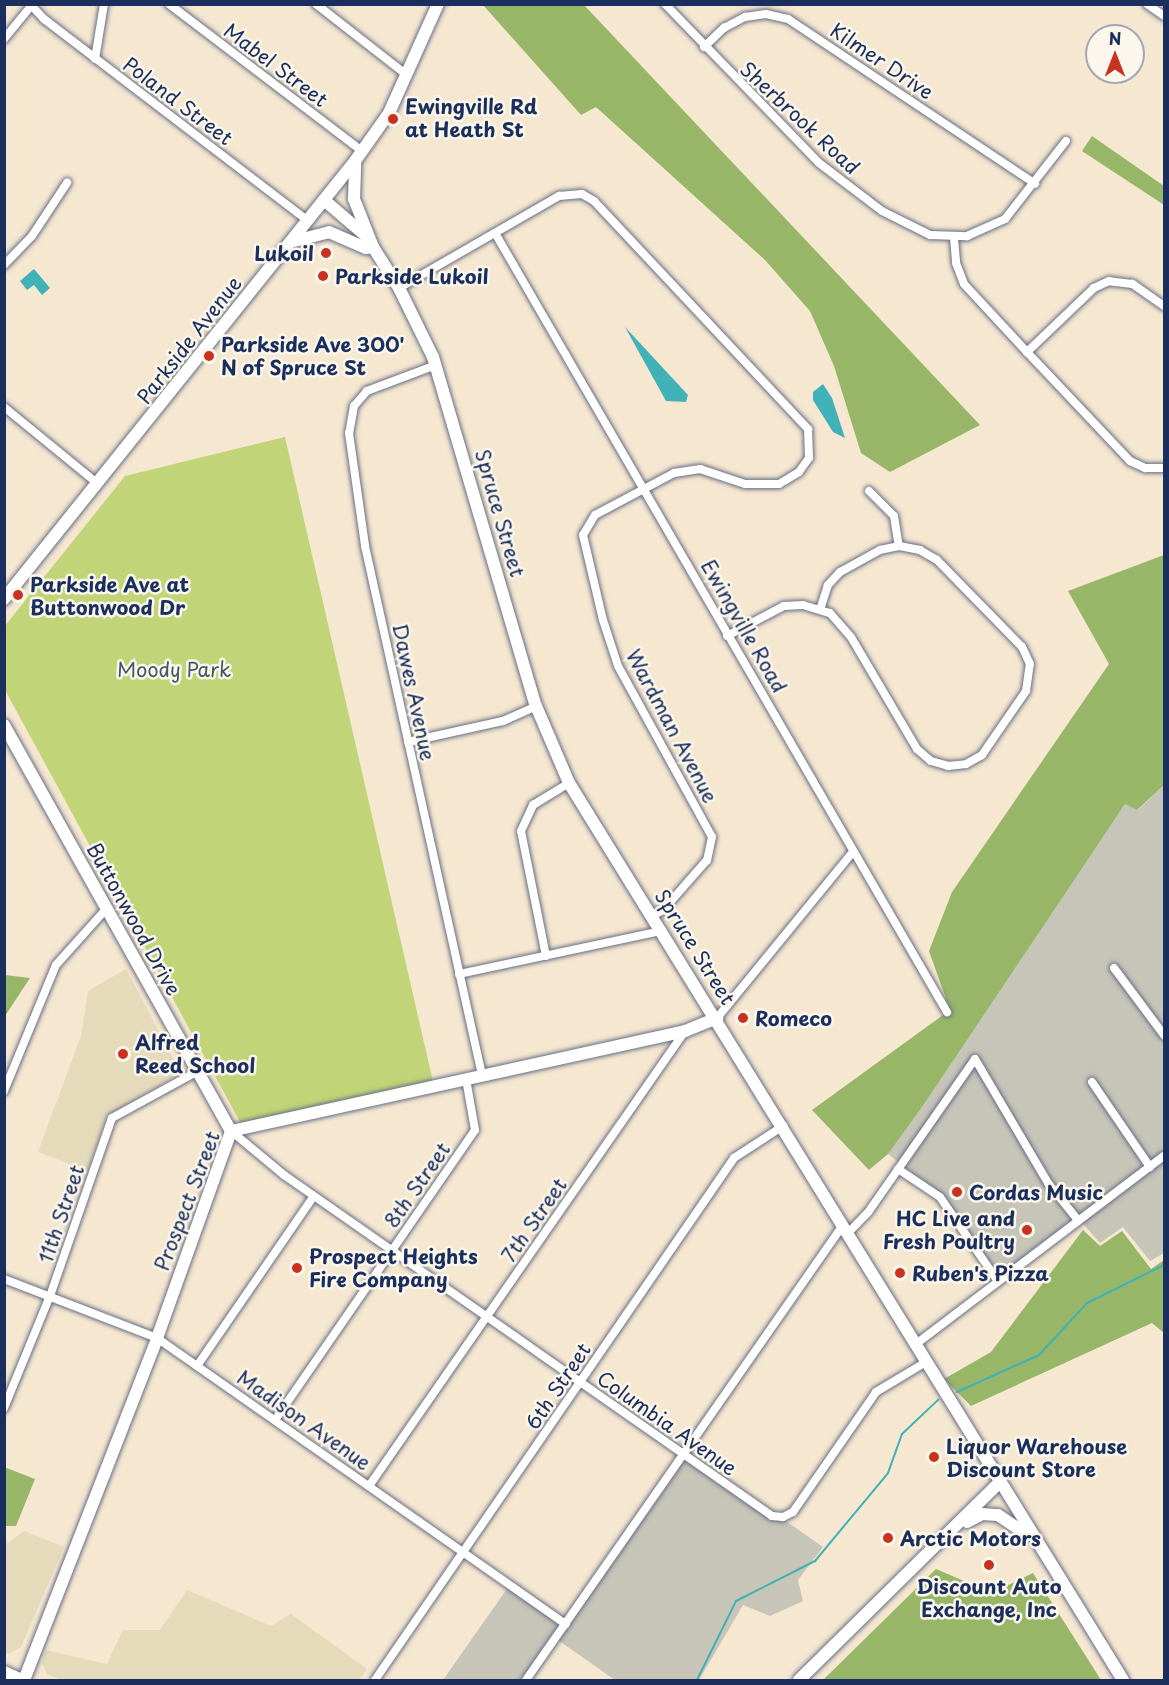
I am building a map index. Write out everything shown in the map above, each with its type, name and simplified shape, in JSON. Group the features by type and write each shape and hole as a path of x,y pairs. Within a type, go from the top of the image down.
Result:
{"street":[{"path":"95,58 104,4"},
{"name":"Mabel Street","path":"169,4 359,156"},
{"path":"316,4 406,75 438,4"},
{"name":"Sherbrook Road","path":"665,4 784,131 850,188 914,229 954,238 981,232 999,223 1035,184 1066,141"},
{"path":"1147,4 1164,16"},
{"path":"4,39 30,5"},
{"name":"Poland Street","path":"30,5 95,58 308,221"},
{"name":"Kilmer Drive","path":"704,47 724,28 745,17 766,14 788,19 1035,184"},
{"name":"Parkside Avenue","path":"4,600 359,156 396,100 406,75"},
{"path":"291,243 317,232 329,232 366,248 373,247 354,199 359,156"},
{"path":"4,265 33,236 67,183"},
{"name":"Wardman Avenue","path":"399,288 559,196 574,193 594,201 802,419 812,440 805,465 779,484 744,484 700,469 674,473 596,514 585,527 582,543 622,674 712,837 707,860 663,910 652,916"},
{"name":"Spruce Street","path":"324,200 357,226 373,247 399,288 436,364 536,706 569,783 717,1018 1123,1680"},
{"name":"Ewingville Road","path":"495,233 852,853 947,1012"},
{"path":"954,238 956,263 964,284 1130,461 1145,468 1164,468"},
{"path":"1027,352 1094,288 1109,281 1132,284 1164,306"},
{"name":"Dawes Avenue","path":"436,364 367,391 354,406 349,424 365,546 482,1075"},
{"path":"4,407 98,484"},
{"path":"869,491 894,516 899,546"},
{"path":"727,636 784,606 820,609 845,627 923,756 939,765 957,766 982,755 1026,691 1030,673 1027,656 937,560 920,550 899,546 873,552 840,572 828,585 820,609"},
{"path":"408,742 503,721 536,706"},
{"name":"Buttonwood Drive","path":"4,725 231,1131"},
{"path":"546,956 521,831 533,805 569,783"},
{"path":"717,1018 852,853"},
{"path":"4,1091 56,965 106,909"},
{"path":"459,974 662,931"},
{"path":"1114,968 1164,1035"},
{"name":"Prospect Street","path":"23,1680 156,1338 231,1131 685,1031 717,1018"},
{"name":"7th Street","path":"369,1486 685,1031"},
{"path":"526,1680 683,1454 845,1229 869,1211 975,1059 1048,1183 1077,1219"},
{"name":"11th Street","path":"4,1408 50,1296 112,1118 196,1072"},
{"name":"8th Street","path":"275,1420 475,1130 466,1079"},
{"path":"1092,1082 1150,1167"},
{"name":"6th Street","path":"375,1680 734,1158 783,1126"},
{"name":"Columbia Avenue","path":"231,1131 314,1196 772,1516 783,1517 794,1510 876,1392 926,1362"},
{"path":"916,1344 1077,1219 1164,1156"},
{"path":"898,1169 940,1197 997,1280"},
{"path":"197,1366 314,1196"},
{"name":"Madison Avenue","path":"4,1279 156,1338 566,1624"},
{"path":"799,1680 1000,1482"},
{"path":"929,1553 982,1514 1007,1519 1039,1545"},
{"path":"4,1672 23,1680"}],"shaded area":[{"path":"1164,785 1164,1253 1150,1261 1123,1227 1100,1243 1078,1218 999,1278 938,1193 888,1154 1125,804 1138,810"},
{"name":"Alfred Reed School","path":"126,969 181,1073 106,1116 88,1171 38,1152 81,1036 88,991"},
{"path":"683,1449 823,1547 798,1580 803,1601 770,1616 743,1605 699,1680 615,1680 555,1638 525,1680 443,1680 511,1583 565,1618"},
{"path":"24,1531 64,1547 21,1647 9,1654 4,1651 5,1533 7,1544"},
{"path":"187,1590 271,1626 291,1614 367,1669 359,1680 61,1680 47,1674 42,1663 45,1650 107,1664 123,1630 160,1630"}],"green space":[{"path":"483,5 584,5 980,425 890,472 861,453 834,366 810,311 765,260 596,107 581,115"},
{"path":"1092,136 1164,186 1164,205 1082,151"},
{"name":"Moody Park","path":"285,437 434,1086 245,1131 5,690 4,627 125,476"},
{"path":"1164,555 1164,785 1137,810 1125,804 924,1104 888,1154 869,1170 812,1110 950,1010 929,951 952,892 1109,664 1068,591"},
{"path":"4,975 30,978 5,1016"},
{"path":"1083,1230 1100,1246 1122,1231 1151,1269 1164,1260 1164,1333 1152,1323 971,1406 944,1379 991,1352"},
{"path":"4,1467 35,1479 16,1526 6,1526"},
{"path":"936,1569 992,1593 1033,1573 1101,1680 823,1680"}],"water":[{"path":"34,269 50,288 42,295 34,285 27,290 20,281"},
{"path":"625,327 688,395 686,402 666,401"},
{"path":"823,384 832,398 845,438 833,432 813,400 813,392"}],"waterway":[{"path":"957,1392 1039,1355 1087,1303 1164,1265"},
{"path":"697,1680 736,1601 815,1561 888,1473 902,1434 938,1400"}],"place":[{"name":"Ewingville Rd at Heath St","path":"393,119"},
{"name":"Lukoil","path":"326,253"},
{"name":"Parkside Lukoil","path":"323,276"},
{"name":"Parkside Ave 300' N of Spruce St","path":"209,356"},
{"name":"Parkside Ave at Buttonwood Dr","path":"18,595"},
{"name":"Romeco","path":"743,1018"},
{"name":"Alfred Reed School","path":"123,1054"},
{"name":"Cordas Music","path":"957,1192"},
{"name":"HC Live and Fresh Poultry","path":"1027,1230"},
{"name":"Prospect Heights Fire Company","path":"297,1268"},
{"name":"Ruben's Pizza","path":"900,1273"},
{"name":"Liquor Warehouse Discount Store","path":"934,1457"},
{"name":"Arctic Motors","path":"888,1538"},
{"name":"Discount Auto Exchange, Inc","path":"989,1565"}]}
